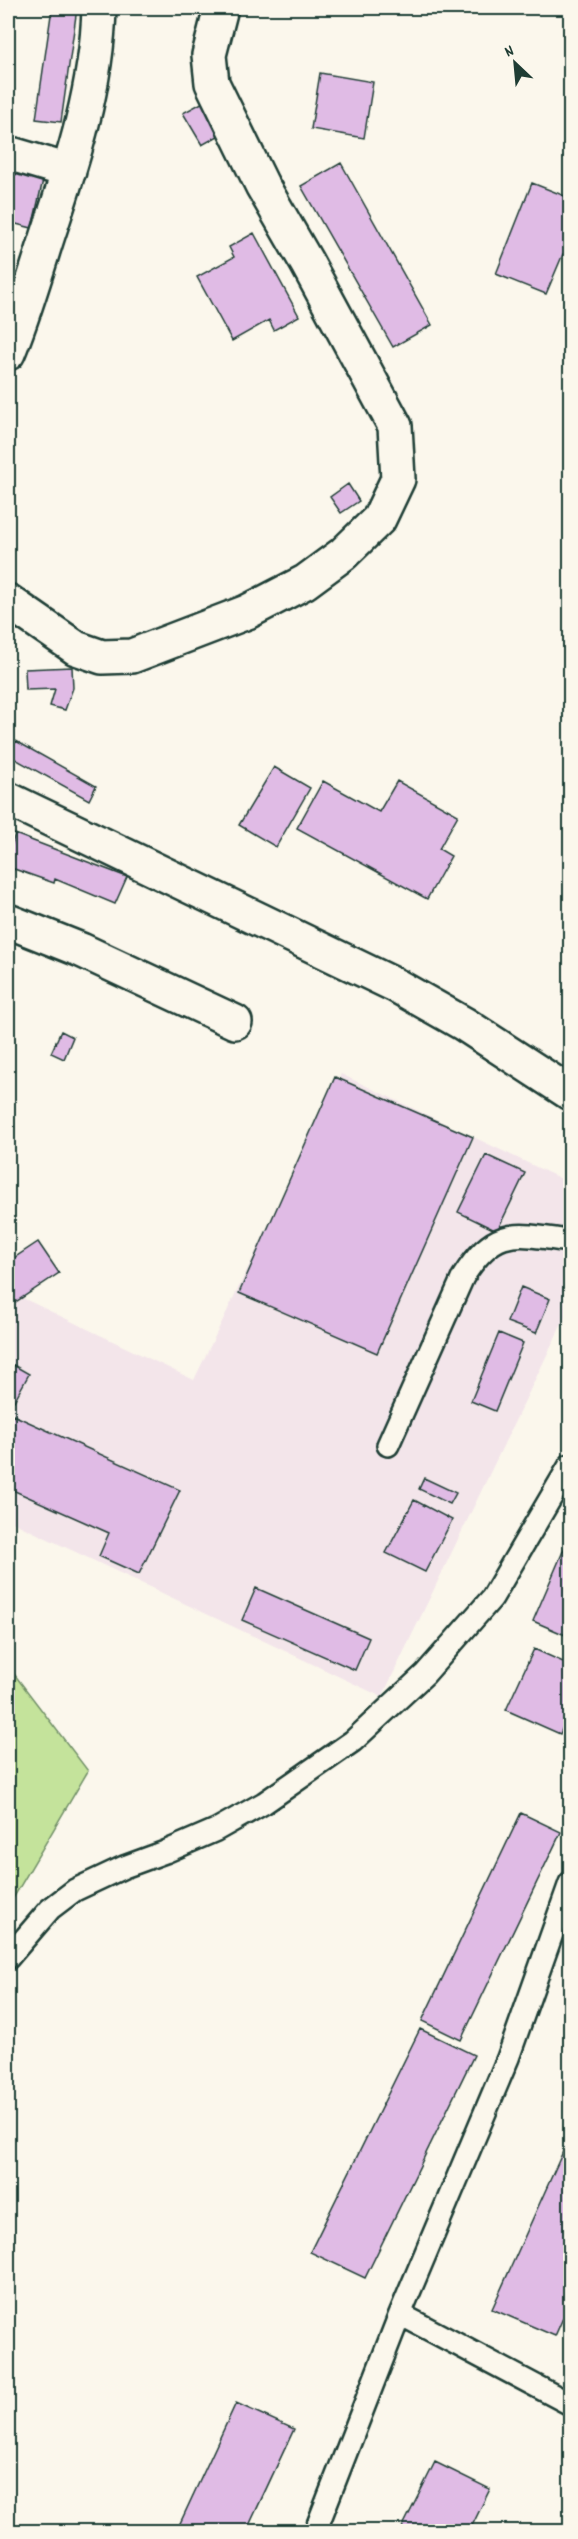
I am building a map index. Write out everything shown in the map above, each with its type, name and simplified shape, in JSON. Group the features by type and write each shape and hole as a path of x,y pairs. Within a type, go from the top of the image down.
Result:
{"street":[{"path":"8,353 69,171 89,103 98,42 99,8"},
{"path":"8,601 76,648 102,657 132,656 247,612 305,582 343,554 379,519 398,479 395,426 307,263 262,186 212,83 209,55 221,8"},
{"path":"8,153 69,171"},
{"path":"8,799 397,986 464,1024 570,1093"},
{"path":"8,921 81,950 235,1023"}],"lane":[{"path":"388,1445 463,1277 477,1255 488,1244 507,1237 529,1236 570,1241"},
{"path":"8,1958 50,1909 75,1890 124,1867 216,1830 264,1803 353,1741 424,1674 492,1598 570,1465"},
{"path":"315,2532 400,2314 508,2058 570,1883"},
{"path":"400,2314 570,2404"}],"shaded area":[{"path":"341,1074 570,1183 570,1307 382,1697 8,1520 8,1291 194,1380"}],"green space":[{"path":"8,1666 88,1771 8,1907"}],"building":[{"path":"52,8 77,8 61,122 36,119"},
{"path":"320,73 373,82 364,138 311,129"},
{"path":"209,99 227,131 202,145 183,113"},
{"path":"341,163 432,325 393,347 301,186"},
{"path":"8,172 43,180 32,228 8,222"},
{"path":"532,183 570,198 570,257 563,254 546,294 496,274"},
{"path":"254,233 299,316 274,330 269,320 232,341 197,277 234,257 229,247"},
{"path":"348,484 359,501 341,513 330,497"},
{"path":"72,667 73,688 65,710 50,706 55,689 26,690 25,669"},
{"path":"16,741 96,786 89,800 8,755"},
{"path":"274,767 310,788 276,847 239,825"},
{"path":"323,781 379,812 397,781 458,815 439,849 451,856 427,899 297,828"},
{"path":"15,834 127,877 115,904 55,879 54,883 14,869 11,873 8,871 8,849 10,850"},
{"path":"61,1031 73,1037 64,1059 51,1053"},
{"path":"335,1077 473,1137 377,1353 239,1293"},
{"path":"486,1155 525,1173 497,1231 458,1212"},
{"path":"38,1242 59,1273 8,1307 8,1262"},
{"path":"521,1287 550,1299 536,1333 507,1322"},
{"path":"499,1333 523,1343 495,1411 471,1401"},
{"path":"8,1362 29,1374 14,1401 8,1398"},
{"path":"13,1415 180,1490 139,1574 99,1556 109,1533 8,1488 8,1428"},
{"path":"424,1478 456,1493 450,1504 419,1489"},
{"path":"414,1500 452,1520 425,1572 386,1553"},
{"path":"570,1535 570,1637 533,1621"},
{"path":"256,1588 369,1638 355,1670 242,1620"},
{"path":"534,1649 570,1665 570,1710 560,1734 506,1710"},
{"path":"521,1813 561,1832 461,2040 422,2021"},
{"path":"420,2029 474,2055 365,2278 310,2252"},
{"path":"570,2136 570,2302 555,2336 492,2309"},
{"path":"236,2403 294,2429 246,2532 176,2532"},
{"path":"435,2462 490,2489 469,2532 400,2532"}]}
